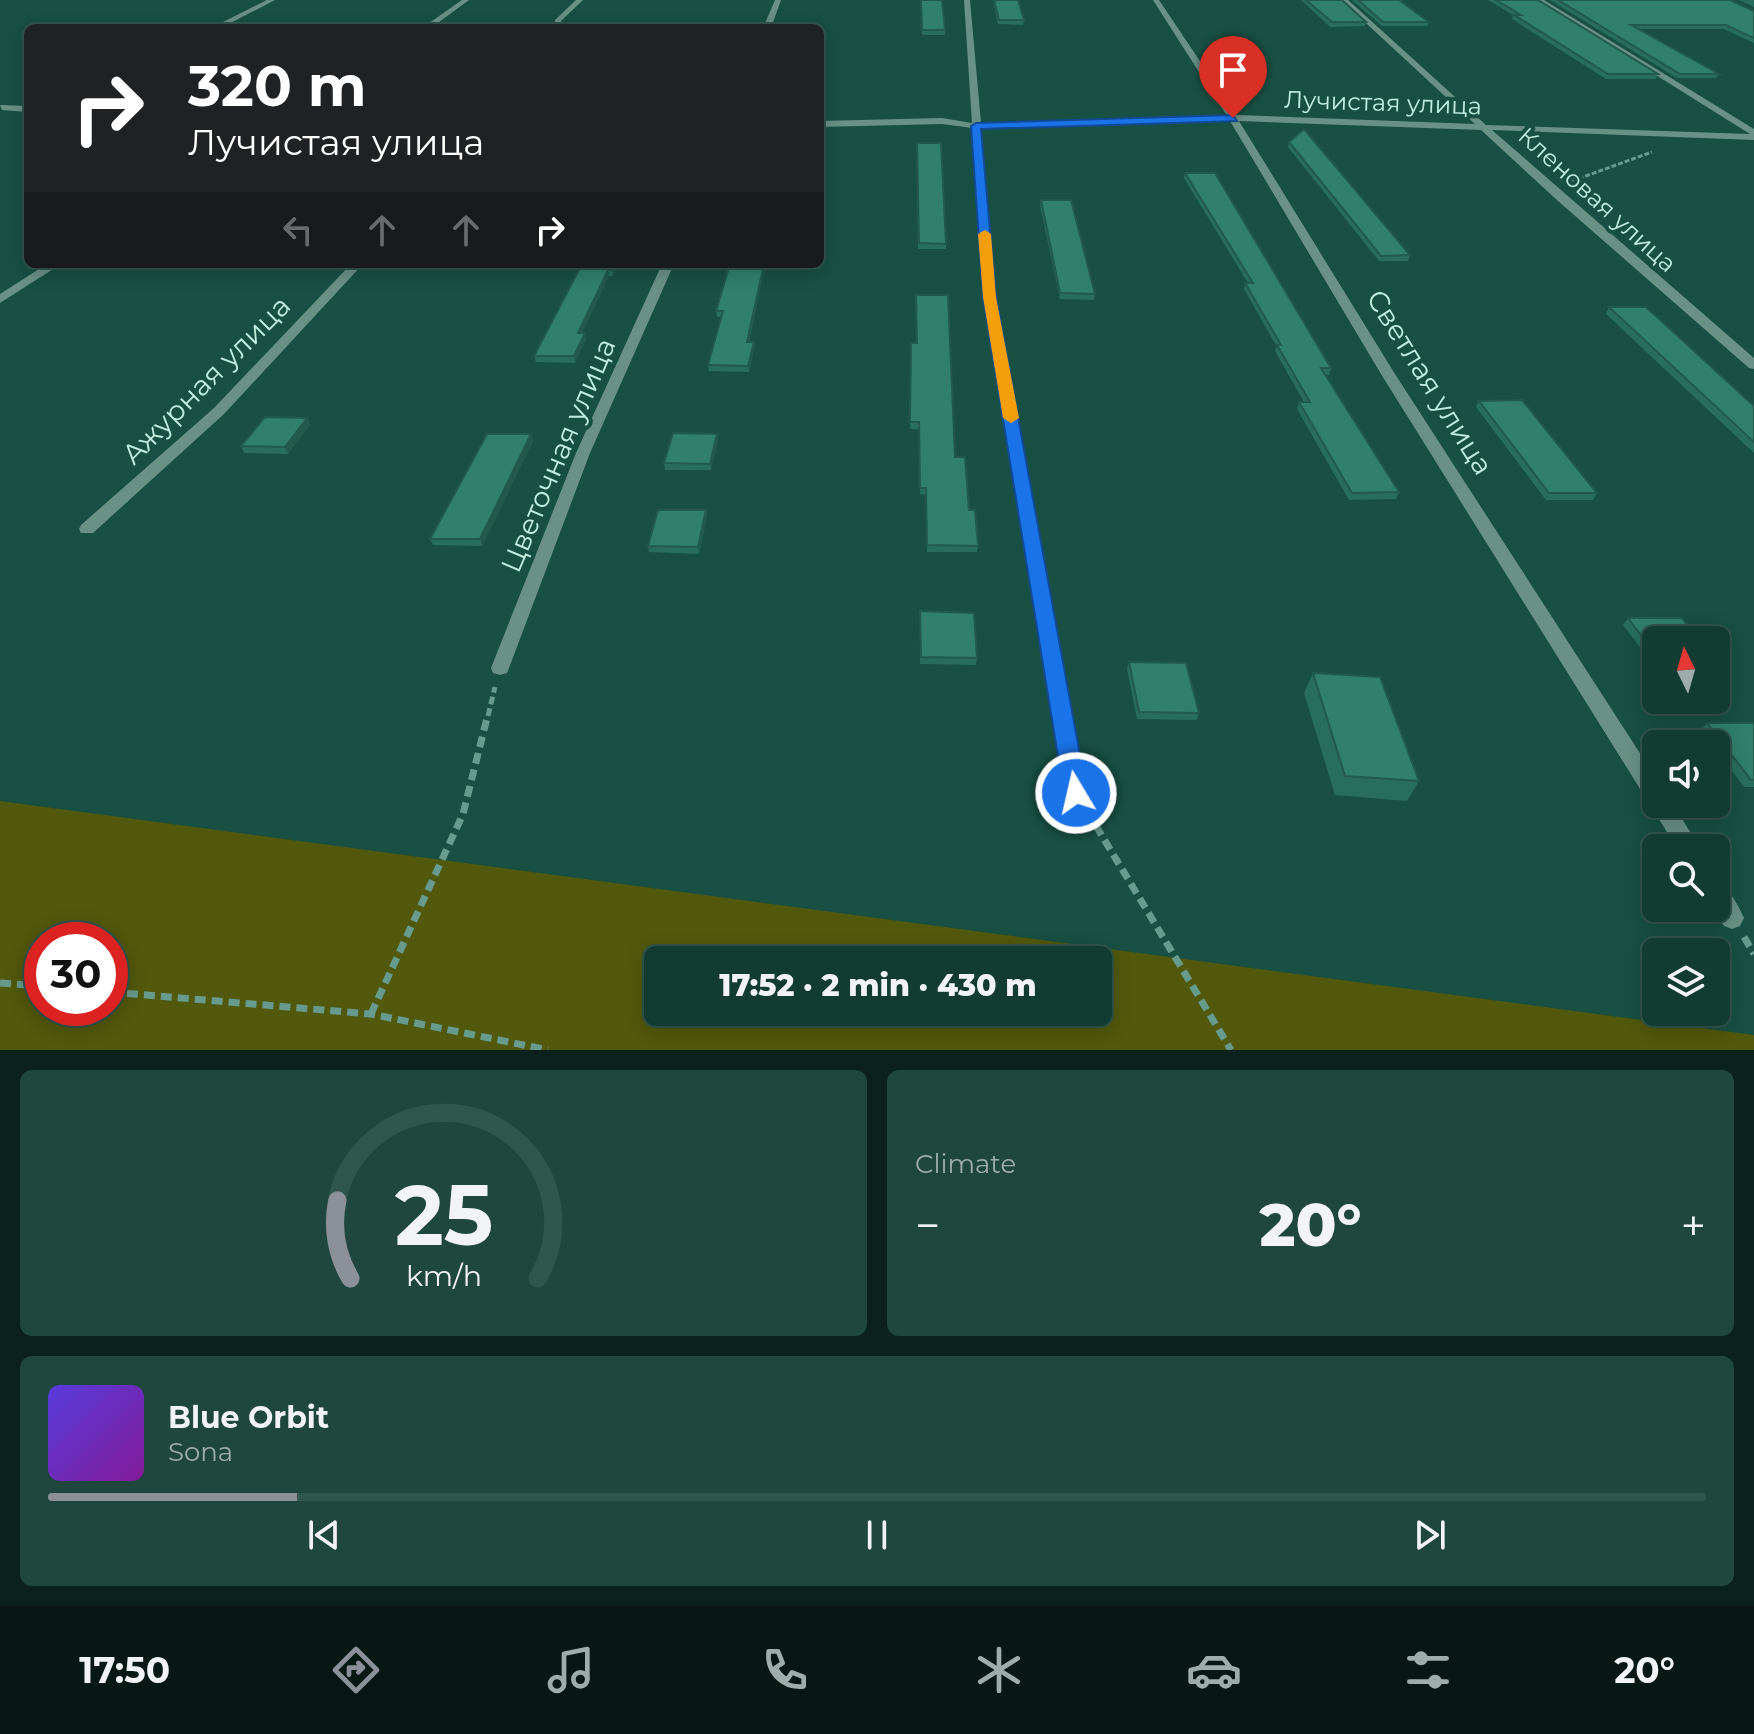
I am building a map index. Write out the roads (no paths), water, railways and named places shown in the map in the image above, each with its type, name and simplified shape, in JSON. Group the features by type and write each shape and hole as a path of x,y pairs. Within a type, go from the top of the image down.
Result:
{"street":[{"path":"223,24 272,0"},
{"path":"432,24 466,0"},
{"path":"557,24 580,0"},
{"path":"769,24 778,0"},
{"path":"967,0 990,297 1076,793"},
{"name":"Светлая улица","path":"1156,0 1233,118 1388,374 1642,774"},
{"name":"Кленовая улица","path":"1344,0 1421,73 1486,126 1562,199 1754,365"},
{"path":"1539,0 1754,135"},
{"path":"2,107 24,109"},
{"name":"Лучистая улица","path":"824,124 942,121 976,126 1233,118 1754,135"},
{"path":"0,299 49,268"},
{"name":"Ажурная улица","path":"87,529 219,411 353,268"},
{"name":"Цветочная улица","path":"500,668 583,453 666,268"}]}
